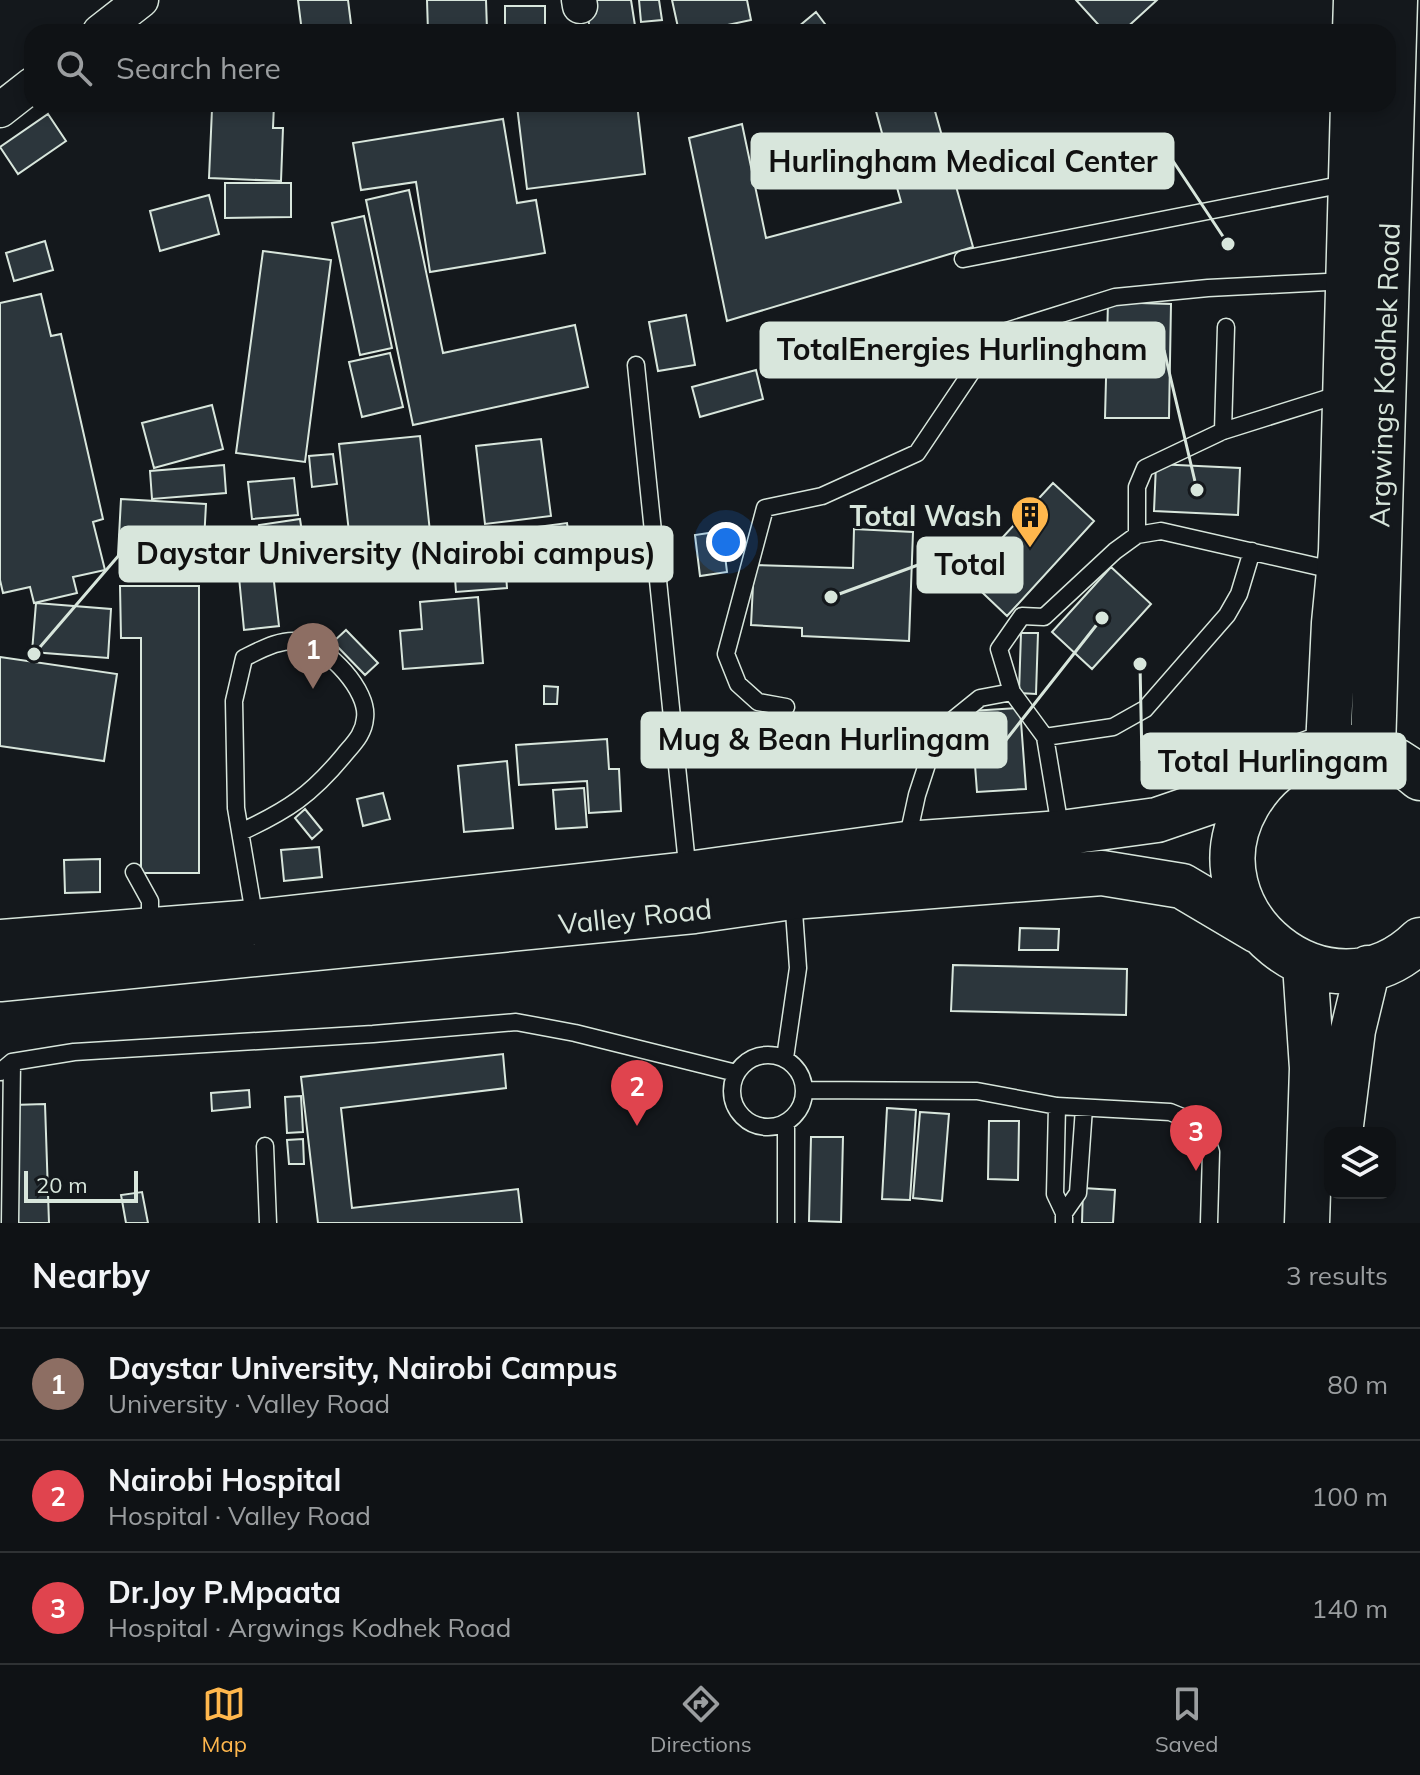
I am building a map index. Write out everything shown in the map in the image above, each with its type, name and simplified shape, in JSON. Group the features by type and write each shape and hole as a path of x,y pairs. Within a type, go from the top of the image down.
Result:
{"main road":[{"path":"1355,24 1356,0"},
{"name":"Argwings Kodhek Road","path":"1394,24 1395,0"},
{"name":"Argwings Kodhek Road","path":"1328,747 1339,572 1353,112"},
{"name":"Argwings Kodhek Road","path":"1373,750 1392,112"},
{"path":"1420,778 1403,763 1373,750 1351,746 1328,747 1290,760 1259,785 1239,819 1232,858 1238,897 1258,931 1286,955 1305,964 1346,971 1368,968 1391,961 1420,940"},
{"name":"Valley Road","path":"0,942 152,949 691,892 906,865 1061,833 1157,820 1259,785"},
{"name":"Valley Road","path":"906,865 1102,873 1182,886 1258,931"},
{"name":"Valley Road","path":"0,979 152,949 255,922 691,892"},
{"path":"1305,964 1312,1068 1307,1223"},
{"path":"1341,1127 1353,1030 1368,968"},
{"path":"1338,1199 1338,1223"}],"street":[{"path":"110,24 141,0"},
{"path":"0,110 24,91"}],"lane":[{"path":"963,259 1351,182"},
{"path":"786,707 758,702 738,684 726,654 765,508 822,496 917,453 997,334 1115,297 1208,288 1348,281"},
{"path":"1223,431 1226,327"},
{"path":"636,365 691,892"},
{"path":"1137,535 1137,487 1145,468 1223,431 1345,393"},
{"path":"1061,833 1045,737 1012,692 999,649 1022,616 1044,617 1115,551 1137,535 1161,531 1339,572"},
{"path":"1045,737 1113,727 1145,709 1227,615 1239,594 1252,551"},
{"path":"241,832 277,815 319,786 360,736 366,717 360,692 332,658 302,641 269,645 244,658 234,701 236,808 255,922"},
{"path":"906,865 917,795 932,749 954,719 980,698 1012,692"},
{"path":"134,872 150,901 152,949"},
{"path":"785,1058 798,968 794,879"},
{"path":"10,1223 6,1067 74,1052 516,1022 575,1033 736,1073"},
{"path":"767,1054 785,1058 799,1071 804,1090 800,1109 786,1123 768,1128 750,1122 736,1109 731,1091 736,1073 749,1059 758,1056 767,1054"},
{"path":"804,1090 977,1091 1057,1106 1170,1112 1202,1125 1211,1152 1209,1223"},
{"path":"1057,1106 1055,1194 1064,1218"},
{"path":"1064,1218 1078,1193 1084,1108"},
{"path":"786,1123 786,1223"},
{"path":"265,1146 268,1223"}],"building":[{"path":"298,0 348,0 351,24 301,24"},
{"path":"427,0 486,0 487,24 428,24"},
{"path":"586,0 631,0 635,24 589,24"},
{"path":"639,0 659,0 662,20 641,22"},
{"path":"672,0 747,0 751,20 732,24 677,24"},
{"path":"1076,0 1157,0 1131,24 1098,24"},
{"path":"505,6 545,6 545,24 505,24"},
{"path":"816,12 825,24 802,24"},
{"path":"212,112 274,112 273,128 283,128 281,181 209,178"},
{"path":"518,112 638,112 645,174 527,189"},
{"path":"876,112 935,112 973,247 727,321 689,138 742,124 766,238 901,202"},
{"path":"48,114 66,141 18,174 0,147"},
{"path":"503,119 517,203 536,200 545,253 430,272 416,182 361,190 353,143"},
{"path":"225,183 291,183 291,217 225,218"},
{"path":"409,190 443,353 575,325 588,387 413,425 366,200"},
{"path":"209,195 219,234 160,251 150,211"},
{"path":"364,216 392,348 360,355 332,223"},
{"path":"45,241 53,270 14,281 6,253"},
{"path":"263,251 331,260 305,462 236,453"},
{"path":"41,294 51,336 61,334 103,519 93,522 105,570 73,577 77,593 34,603 30,587 3,593 0,580 0,303"},
{"path":"1108,302 1171,304 1169,418 1105,418"},
{"path":"686,315 695,365 658,371 649,322"},
{"path":"390,353 403,407 362,417 349,362"},
{"path":"756,370 763,399 700,417 692,387"},
{"path":"212,405 223,449 154,468 142,423"},
{"path":"420,436 430,532 350,541 339,444"},
{"path":"541,439 551,516 485,524 476,446"},
{"path":"333,454 337,484 312,487 309,456"},
{"path":"1156,464 1240,468 1238,515 1154,511"},
{"path":"224,465 226,493 152,499 150,471"},
{"path":"294,478 298,515 252,519 248,482"},
{"name":"Total Wash","path":"1053,483 1094,521 1007,616 966,577"},
{"path":"121,499 206,504 203,560 118,555"},
{"path":"300,519 307,566 267,572 259,525"},
{"path":"567,523 572,559 533,564 529,528"},
{"path":"854,529 913,532 909,641 802,636 802,628 751,625 754,565 853,568"},
{"path":"722,531 727,572 700,576 695,535"},
{"path":"503,533 507,588 456,592 452,537"},
{"path":"1111,567 1151,604 1092,669 1052,632"},
{"path":"273,573 279,626 244,630 239,577"},
{"path":"120,586 199,586 199,873 141,873 141,638 121,638"},
{"path":"478,597 483,663 403,669 400,631 422,629 420,602"},
{"path":"36,603 111,609 108,658 32,652"},
{"path":"346,630 378,663 365,675 333,642"},
{"path":"1021,633 1038,633 1036,694 1019,693"},
{"path":"0,657 117,674 104,761 0,746"},
{"path":"544,686 558,687 557,704 544,704"},
{"path":"1020,708 1026,789 977,792 971,711"},
{"path":"607,739 609,769 619,769 621,811 589,813 587,781 519,785 516,745"},
{"path":"507,761 513,828 464,832 458,766"},
{"path":"584,788 587,827 556,829 553,790"},
{"path":"383,793 390,819 363,826 357,799"},
{"path":"305,809 322,830 312,839 295,818"},
{"path":"319,847 322,877 284,881 281,850"},
{"path":"100,859 100,892 65,893 64,860"},
{"path":"1020,928 1059,929 1058,950 1019,950"},
{"path":"953,965 1127,969 1126,1015 951,1011"},
{"path":"503,1054 506,1088 341,1108 352,1208 518,1189 522,1223 318,1223 301,1077"},
{"path":"249,1090 250,1107 212,1111 211,1093"},
{"path":"301,1096 303,1132 287,1133 285,1097"},
{"path":"45,1104 49,1223 16,1223 12,1105"},
{"path":"887,1108 916,1110 910,1200 882,1199"},
{"path":"920,1112 949,1114 942,1201 913,1198"},
{"path":"989,1121 1019,1121 1018,1180 988,1179"},
{"path":"811,1137 843,1137 841,1222 809,1221"},
{"path":"303,1139 304,1164 289,1164 287,1140"},
{"path":"1083,1188 1115,1190 1113,1223 1082,1223"},
{"path":"142,1192 148,1223 126,1223 121,1195"}],"place":[{"name":"Hurlingham Medical Center","path":"1228,244"},
{"name":"TotalEnergies Hurlingham","path":"1197,490"},
{"name":"Total Wash","path":"1030,549"},
{"name":"Total","path":"831,597"},
{"name":"Mug & Bean Hurlingam","path":"1102,618"},
{"name":"Daystar University (Nairobi campus)","path":"34,654"},
{"name":"Total Hurlingam","path":"1140,664"},
{"name":"Daystar University, Nairobi Campus","path":"313,689"},
{"name":"Nairobi Hospital","path":"637,1126"},
{"name":"Dr.Joy P.Mpaata","path":"1196,1171"}]}
